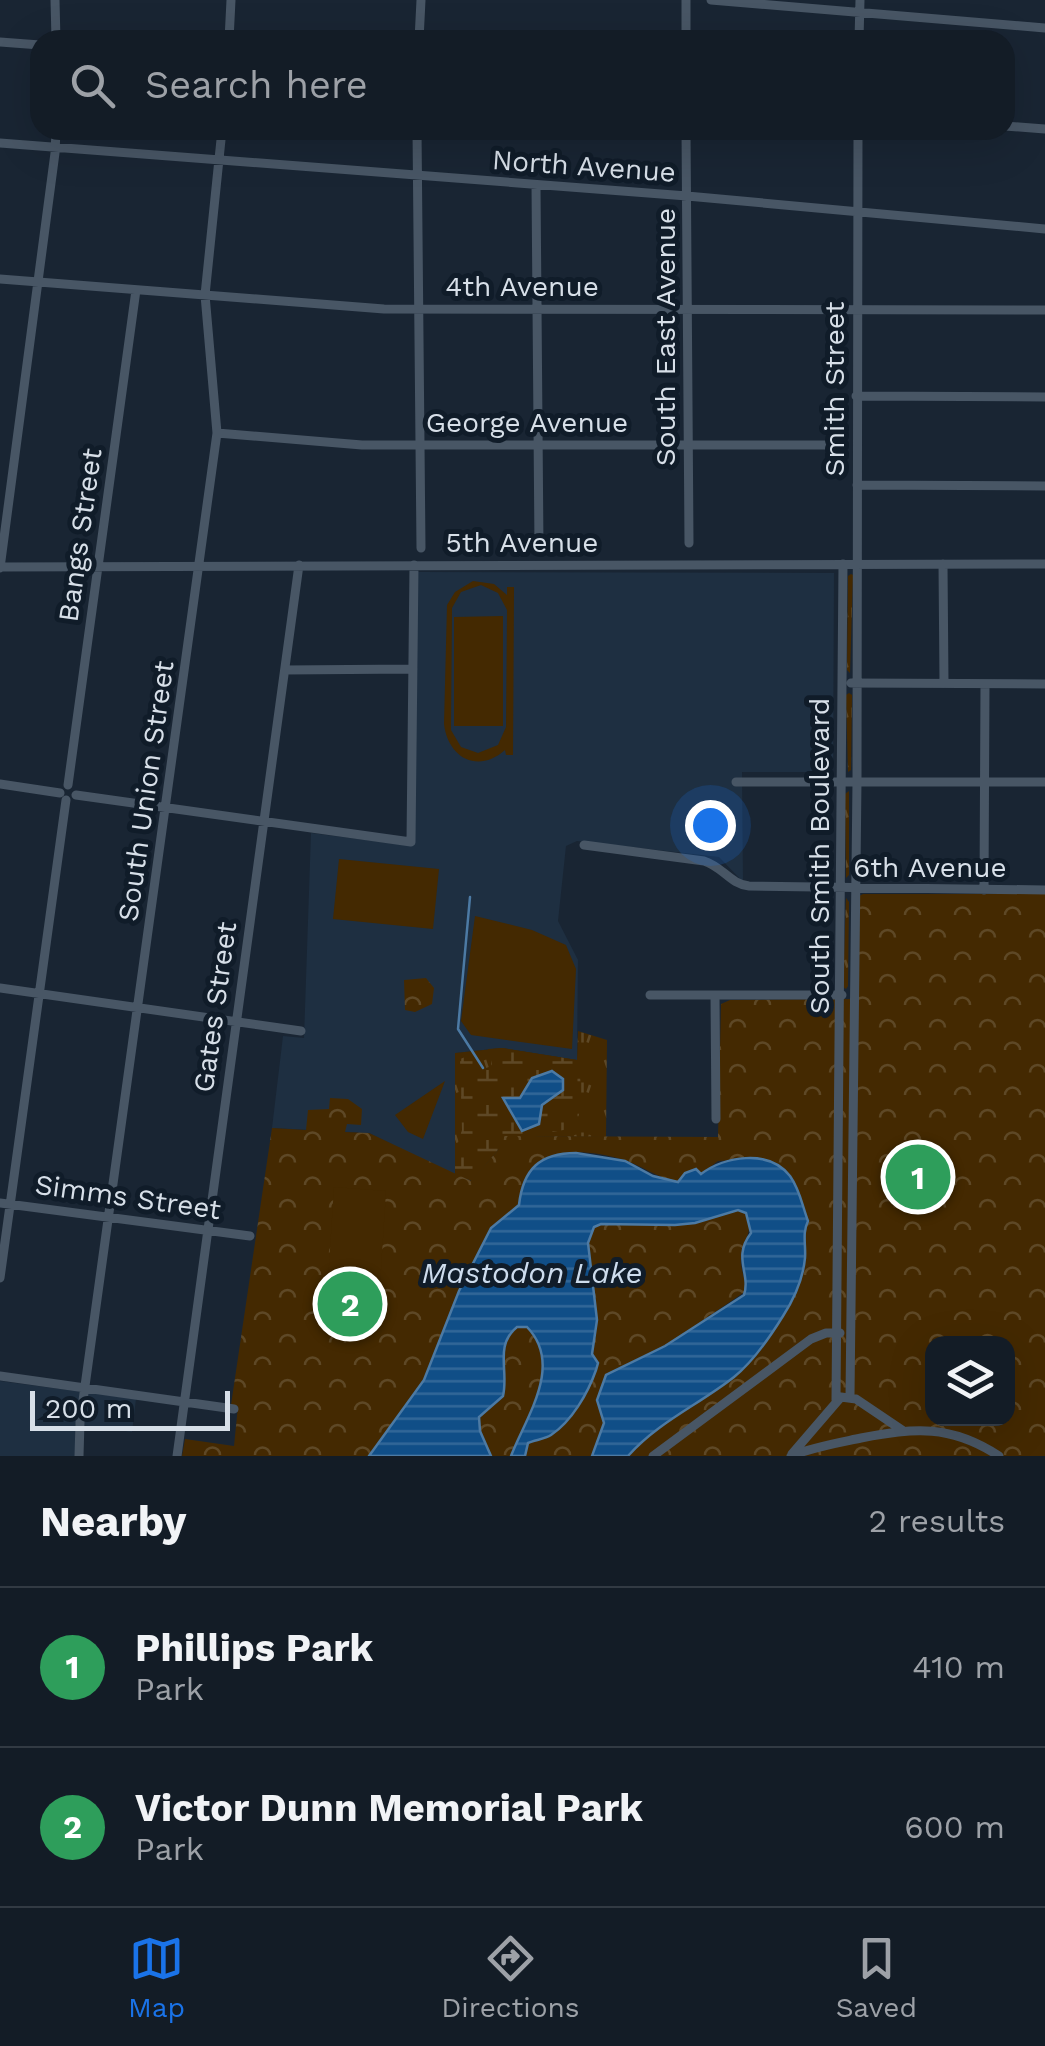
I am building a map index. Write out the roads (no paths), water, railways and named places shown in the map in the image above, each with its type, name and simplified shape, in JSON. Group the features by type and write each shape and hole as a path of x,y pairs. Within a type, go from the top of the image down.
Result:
{"street":[{"path":"55,0 56,30"},
{"path":"230,30 231,0"},
{"path":"420,30 421,0"},
{"path":"686,0 686,30"},
{"path":"711,0 1045,28"},
{"path":"859,30 860,0"},
{"path":"0,42 30,45"},
{"path":"1015,127 1045,129"},
{"path":"0,568 56,140"},
{"name":"South Union Street","path":"79,1456 85,1388 216,433 205,295 221,140"},
{"path":"417,140 421,548"},
{"name":"South East Avenue","path":"686,140 690,543"},
{"name":"Smith Street","path":"857,564 858,140"},
{"name":"North Avenue","path":"0,143 687,196 1045,229"},
{"path":"536,185 539,548"},
{"name":"4th Avenue","path":"0,279 367,308 1045,310"},
{"name":"Bangs Street","path":"0,1278 5,1204 39,994 136,290"},
{"path":"856,396 1045,397"},
{"name":"George Avenue","path":"216,433 362,445 838,445"},
{"path":"857,485 1045,486"},
{"name":"South Smith Boulevard","path":"836,1400 842,564"},
{"name":"South Smith Boulevard","path":"850,1396 857,564"},
{"path":"944,564 944,683"},
{"name":"5th Avenue","path":"0,568 1045,564"},
{"name":"Gates Street","path":"177,1456 299,565"},
{"path":"0,784 411,842 414,565"},
{"path":"285,670 413,670"},
{"path":"843,684 1045,684"},
{"path":"984,890 985,684"},
{"path":"736,782 1045,782"},
{"name":"6th Avenue","path":"584,844 704,862 720,868 739,885 1045,890"},
{"path":"0,988 301,1031"},
{"path":"715,995 716,1118"},
{"path":"650,996 854,995"},
{"path":"839,1149 853,1149"},
{"name":"Simms Street","path":"5,1204 250,1236"},
{"path":"652,1456 811,1338 851,1333"},
{"path":"0,1376 234,1409"},
{"path":"790,1456 836,1400 850,1396 902,1430"},
{"path":"790,1456 902,1430 939,1430 961,1436 999,1456"}],"water":[{"path":"552,1071 563,1079 563,1090 542,1105 539,1124 522,1131 503,1098 520,1098 532,1078"},
{"name":"Mastodon Lake","path":"576,1153 625,1161 653,1176 678,1182 685,1173 696,1169 701,1174 722,1163 746,1158 770,1161 781,1167 796,1187 808,1221 800,1281 773,1332 734,1377 666,1423 628,1456 592,1456 604,1423 597,1400 606,1375 665,1346 744,1295 742,1258 751,1233 746,1213 738,1210 695,1223 601,1224 594,1227 588,1243 597,1320 592,1354 598,1363 584,1397 559,1429 528,1443 525,1456 511,1456 542,1374 538,1342 527,1327 517,1327 504,1350 503,1396 479,1417 480,1431 491,1456 369,1456 424,1380 459,1291 491,1228 519,1205 525,1182 536,1166 552,1156"}],"waterway":[{"path":"470,897 458,1029 483,1068"}],"place":[{"name":"Phillips Park","path":"918,1177"},
{"name":"Victor Dunn Memorial Park","path":"350,1304"}]}
